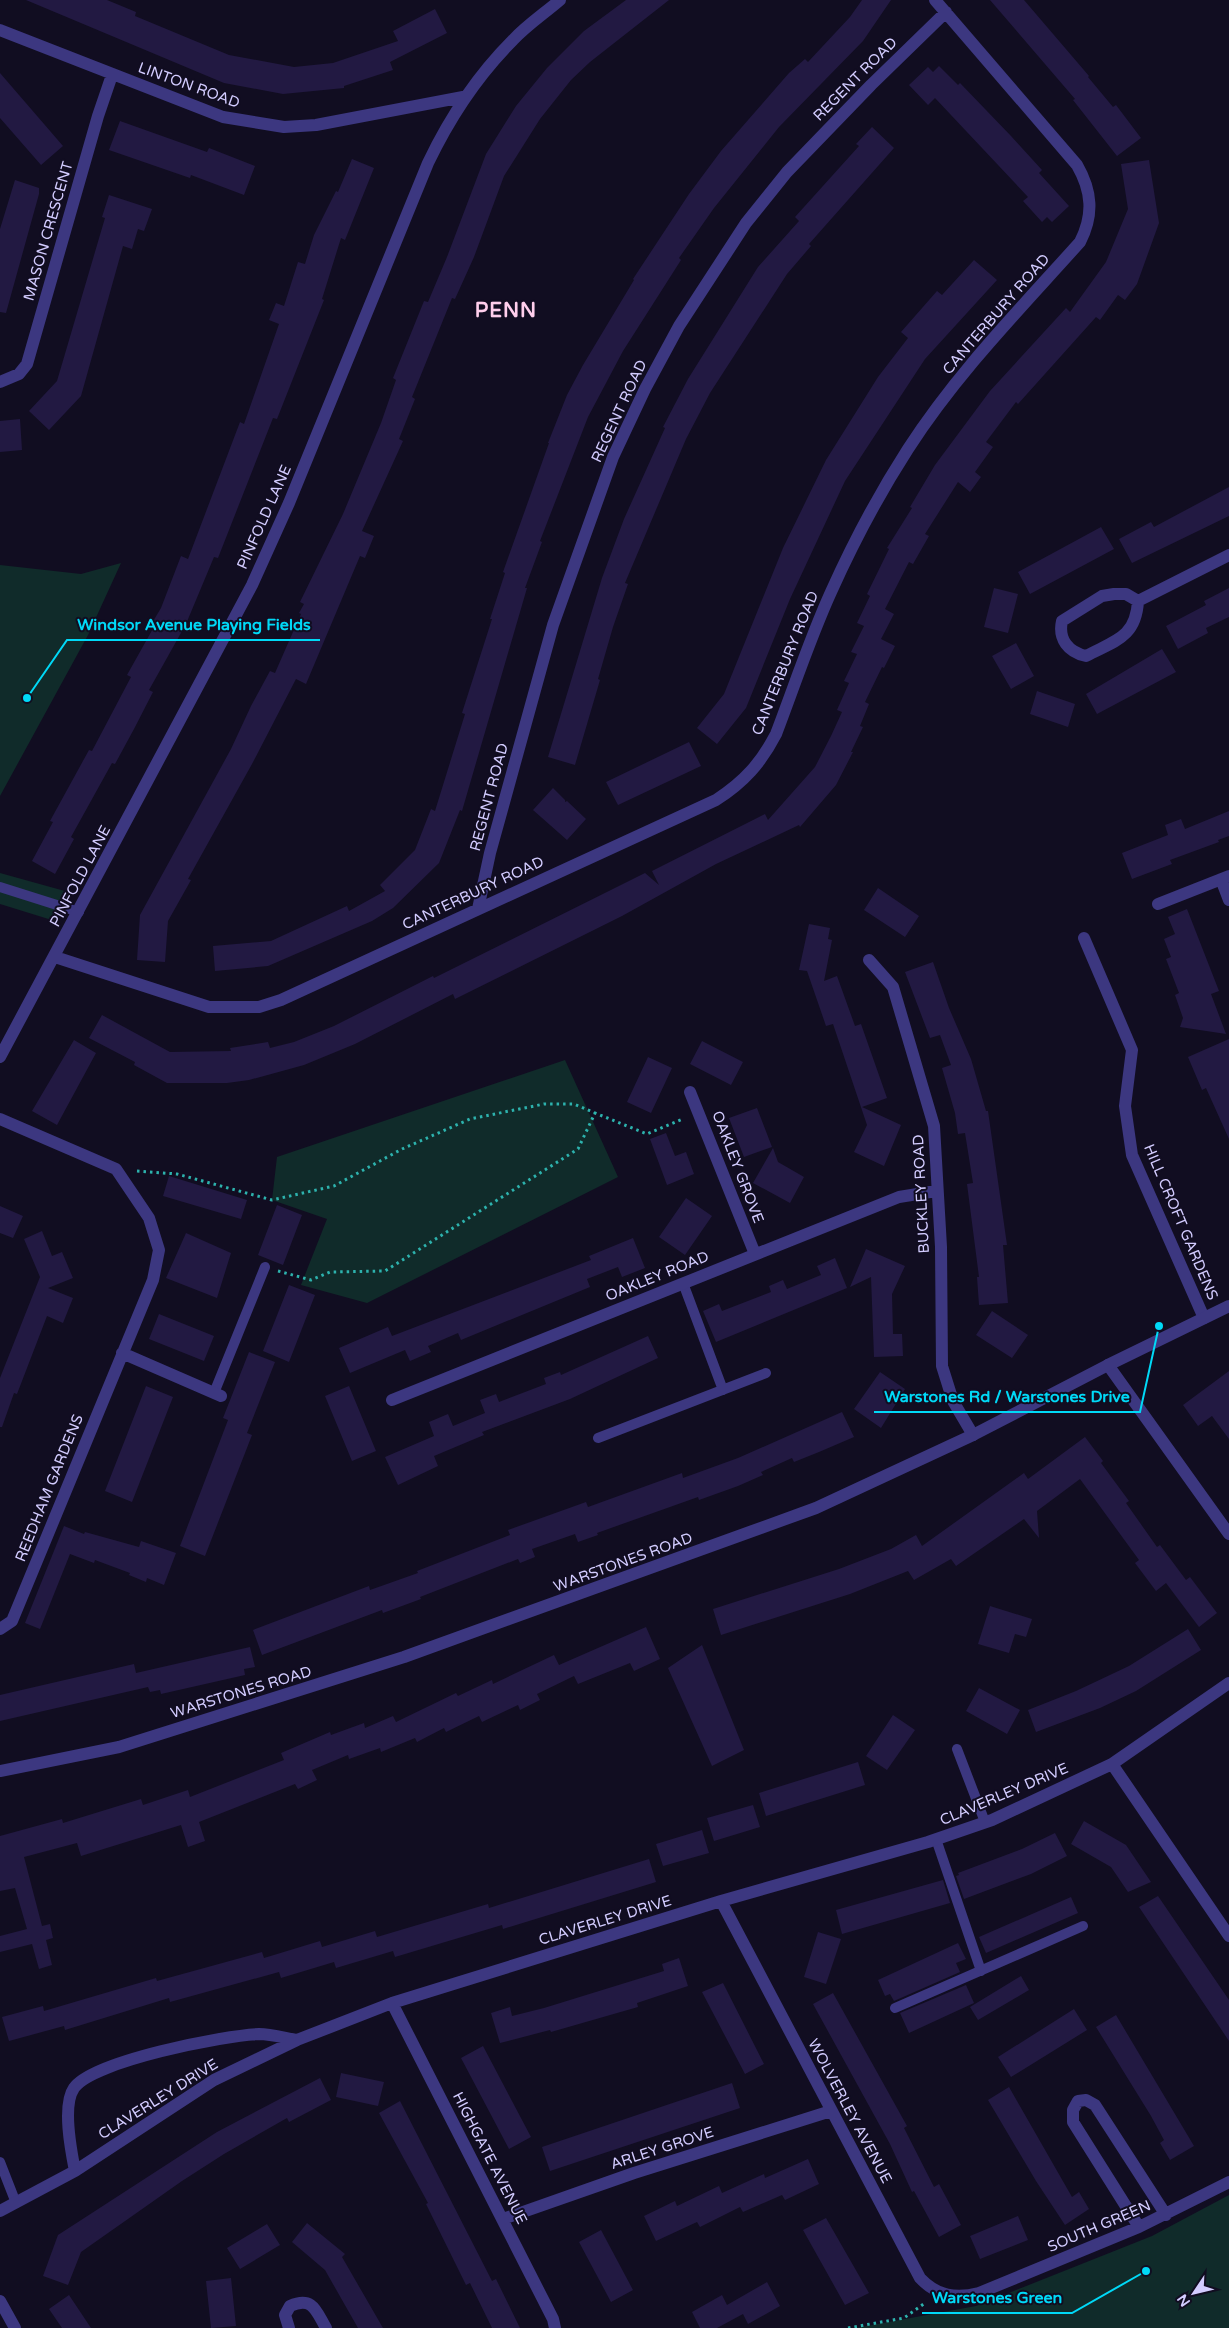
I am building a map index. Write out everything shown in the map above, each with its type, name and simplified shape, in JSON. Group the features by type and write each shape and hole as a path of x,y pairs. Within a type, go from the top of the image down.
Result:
{"street":[{"name":"PINFOLD LANE","path":"0,1057 79,912 252,584 289,503 428,163 446,125 464,97 513,39 560,0"},
{"name":"CANTERBURY ROAD","path":"55,957 209,1007 259,1007 281,1000 716,800 750,775 765,756 776,734 830,594 846,560 908,448 965,372 1014,312 1080,242 1088,228 1090,201 1084,178 1078,165 935,0"},
{"name":"REGENT ROAD","path":"478,909 490,853 553,625 613,457 645,389 679,326 746,223 787,172 870,85 946,12"},
{"name":"LINTON ROAD","path":"0,30 223,117 284,126 316,125 464,97"},
{"name":"MASON CRESCENT","path":"0,382 20,374 27,364 98,116 112,75"},
{"path":"1138,601 1229,555"},
{"path":"1126,594 1138,601 1134,626 1086,656 1070,650 1062,639 1062,621 1102,596 1126,594"},
{"path":"1158,904 1225,877 1229,900"},
{"name":"HILL CROFT GARDENS","path":"1084,938 1132,1050 1125,1106 1132,1155 1204,1318"},
{"name":"BUCKLEY ROAD","path":"869,960 892,987 934,1126 936,1190 941,1247 942,1366 954,1401 972,1435"},
{"name":"OAKLEY GROVE","path":"690,1092 700,1111 754,1254"},
{"path":"0,1119 116,1169"},
{"name":"REEDHAM GARDENS","path":"0,1629 12,1621 153,1280 159,1250 149,1218 116,1169"},
{"name":"OAKLEY ROAD","path":"392,1400 899,1197 936,1190"},
{"name":"WARSTONES ROAD","path":"0,1771 118,1747 404,1657 816,1508 972,1435 1108,1365 1229,1306"},
{"path":"122,1353 218,1394"},
{"path":"1108,1365 1229,1534"},
{"name":"CLAVERLEY DRIVE","path":"0,2211 75,2171 214,2080 297,2040 392,2004 721,1901 936,1839 985,1822 1112,1764 1229,1683"},
{"path":"1112,1764 1229,1936"},
{"name":"WOLVERLEY AVENUE","path":"721,1901 920,2278 929,2287 940,2293 964,2297 980,2293"},
{"name":"HIGHGATE AVENUE","path":"392,2004 503,2218 553,2319 555,2328"},
{"path":"75,2171 69,2141 69,2103 74,2088 90,2075 115,2065 186,2045 260,2034 297,2040"},
{"path":"1139,2228 1073,2122 1073,2110 1078,2102 1086,2100 1095,2105 1166,2215"},
{"name":"ARLEY GROVE","path":"503,2218 634,2173 831,2111"},
{"name":"SOUTH GREEN","path":"980,2293 1139,2228 1229,2182"},
{"path":"0,2301 15,2328"},
{"path":"289,2328 285,2315 290,2306 306,2302 313,2306 326,2328"}],"lane":[{"path":"0,888 79,912"},
{"path":"218,1394 265,1267"},
{"path":"683,1283 723,1390"},
{"path":"598,1438 766,1373"},
{"path":"957,1749 985,1822"},
{"path":"936,1839 981,1971"},
{"path":"895,2008 1083,1926"},
{"path":"0,2162 16,2203"}],"path":[{"path":"116,1169 177,1174 272,1200 334,1186 402,1149 470,1119 544,1104 574,1104 647,1134 700,1111"},
{"path":"265,1267 311,1280 330,1272 385,1271 578,1149 595,1113"},
{"path":"848,2328 904,2318 940,2293"}],"green space":[{"path":"121,563 88,635 0,796 0,565 81,574"},
{"path":"0,873 72,893 55,921 0,904"},
{"path":"565,1060 618,1177 367,1303 301,1285 327,1219 272,1200 277,1157"},
{"path":"1229,2195 1229,2328 856,2328 976,2306 1152,2236"}],"building":[{"path":"26,0 107,0 136,12 135,16 229,55 294,67 333,63 398,41 393,31 435,9 447,33 390,62 393,70 344,86 344,88 283,94 224,83"},
{"path":"626,0 669,0 590,62 571,80 540,119 504,176 474,257 455,299 452,298 412,397 415,399 399,439 403,441 362,531 374,536 365,558 360,556 306,684 296,679 252,764 188,879 191,880 168,921 165,962 137,960 140,915 231,749 270,671 275,673 301,614 299,613 304,604 300,602 343,514 381,423 396,380 393,378 424,301 428,302 447,257 486,154 516,106 547,68 584,31"},
{"path":"862,0 891,0 863,41 779,127 714,208 679,258 681,260 623,351 588,417 540,541 542,542 525,588 527,588 462,811 460,810 439,863 393,908 372,921 268,966 215,971 213,946 271,941 347,906 349,911 385,891 380,885 415,850 431,809 435,811 465,714 462,713 492,619 490,619 505,573 503,572 548,443 567,395 633,279 689,194 721,151 789,73 805,59 808,62 850,17"},
{"path":"990,0 1024,0 1113,107 1116,105 1141,138 1117,156 1073,100 1075,99"},
{"path":"939,66 958,85 960,83 1011,136 1042,170 1039,173 1069,206 1052,222 1047,217 1042,222 1023,201 1028,197 935,98 928,105 909,85 928,67 933,72"},
{"path":"0,73 63,146 41,165 0,118"},
{"path":"120,121 207,152 209,148 255,166 244,195 191,175 190,178 109,150"},
{"path":"872,127 894,148 809,244 811,246 787,274 710,393 686,439 625,583 628,584 613,627 598,679 600,680 575,765 548,757 602,578 624,519 665,428 663,427 688,379 758,267 799,221 795,217 859,146 856,144"},
{"path":"352,159 374,168 345,240 341,238 322,299 324,300 277,419 273,418 218,558 214,557 186,624 149,690 153,692 115,764 112,763 71,837 74,839 55,874 32,861 53,822 50,821 89,750 92,751 131,677 127,675 155,625 152,623 161,608 181,556 188,559 240,422 244,424 279,324 269,320 276,303 284,306 298,262 305,264 314,235 336,191 338,192"},
{"path":"1149,160 1159,223 1137,284 1125,300 1118,295 1100,320 1096,317 1018,404 1016,402 986,442 993,447 975,472 981,477 970,492 958,482 925,534 929,536 913,564 909,562 885,609 894,614 881,639 895,646 884,668 882,667 865,702 869,704 860,726 863,727 851,752 853,752 836,785 800,827 799,825 716,864 622,916 455,999 453,994 355,1044 304,1065 249,1080 227,1083 167,1083 134,1065 135,1062 89,1038 102,1015 170,1052 231,1051 230,1048 268,1042 270,1048 294,1042 334,1026 433,976 434,978 645,873 659,885 652,871 765,814 768,820 815,767 842,712 837,710 849,683 844,681 857,654 851,652 864,626 857,623 870,596 867,594 889,549 887,548 912,508 910,507 935,465 990,391 1066,308 1070,312 1106,262 1128,209 1121,164"},
{"path":"15,180 39,188 39,194 6,313 0,312 0,229"},
{"path":"109,195 152,209 144,231 138,229 132,249 123,246 81,396 49,430 29,411 57,381 105,218 102,217"},
{"path":"974,260 997,280 925,359 845,481 790,599 746,708 717,744 697,728 724,694 783,548 826,460 878,377 908,338 901,332 937,291 942,295"},
{"path":"20,419 22,450 0,452 0,421"},
{"path":"1229,487 1229,516 1132,563 1119,539 1151,522 1154,527"},
{"path":"1101,527 1114,549 1030,594 1018,572"},
{"path":"994,588 1018,594 1008,633 984,627"},
{"path":"1229,588 1229,617 1206,628 1208,633 1178,649 1166,626 1206,605 1204,601"},
{"path":"1016,643 1034,676 1011,689 992,656"},
{"path":"1162,649 1176,672 1097,714 1086,694"},
{"path":"1037,691 1075,704 1068,727 1030,714"},
{"path":"689,742 701,766 618,805 606,782"},
{"path":"553,788 565,802 567,801 586,819 567,840 533,810"},
{"path":"1229,811 1229,836 1218,840 1219,842 1170,860 1172,864 1132,879 1122,853 1168,835 1165,825 1181,819 1185,829"},
{"path":"878,888 919,916 905,937 864,910"},
{"path":"1187,909 1219,991 1211,994 1226,1034 1180,1027 1183,1018 1175,995 1179,993 1166,959 1171,957 1164,939 1175,934 1168,917"},
{"path":"809,924 830,928 828,939 832,940 824,981 837,976 855,1026 861,1024 887,1098 862,1107 901,1125 884,1166 854,1152 867,1125 833,1024 826,1026 807,971 799,970"},
{"path":"933,962 949,1008 971,1059 986,1111 988,1111 1007,1245 1003,1245 1008,1303 979,1305 977,1277 979,1277 967,1184 973,1183 965,1133 958,1134 955,1113 942,1068 951,1065 940,1035 930,1038 905,972"},
{"path":"1229,1039 1229,1139 1206,1088 1202,1090 1188,1057"},
{"path":"74,1040 96,1053 57,1125 32,1111"},
{"path":"702,1041 743,1062 731,1085 690,1064"},
{"path":"648,1057 672,1068 651,1113 627,1102"},
{"path":"757,1108 772,1147 744,1157 729,1118"},
{"path":"666,1133 675,1156 686,1152 694,1174 667,1185 650,1139"},
{"path":"773,1148 778,1162 804,1177 790,1203 753,1183"},
{"path":"169,1176 247,1200 241,1219 163,1196"},
{"path":"686,1198 712,1216 685,1255 659,1237"},
{"path":"277,1205 302,1215 283,1265 258,1255"},
{"path":"0,1206 23,1216 13,1238 0,1233"},
{"path":"42,1231 52,1256 62,1252 73,1278 48,1288 73,1298 63,1323 47,1316 17,1394 14,1393 2,1427 0,1427 0,1378 40,1277 24,1239"},
{"path":"186,1233 231,1253 217,1298 166,1278"},
{"path":"633,1238 645,1268 622,1277 618,1267 587,1279 590,1287 461,1340 458,1333 428,1346 431,1352 410,1361 405,1350 350,1373 339,1348 388,1327 392,1336 591,1260 589,1256"},
{"path":"866,1249 905,1266 892,1294 893,1334 902,1334 903,1356 874,1357 871,1277 850,1287"},
{"path":"835,1258 847,1288 716,1342 703,1311 719,1304 722,1311 771,1292 769,1286 783,1280 787,1289 821,1275 817,1266"},
{"path":"289,1285 315,1295 289,1362 263,1351"},
{"path":"992,1311 1028,1335 1012,1358 976,1335"},
{"path":"159,1314 214,1336 204,1361 149,1339"},
{"path":"648,1336 658,1358 570,1399 482,1432 484,1435 434,1456 438,1466 398,1485 385,1457 434,1436 429,1422 448,1414 453,1426 485,1413 480,1400 496,1394 499,1402 546,1384 544,1378 560,1372 561,1375"},
{"path":"249,1352 275,1362 247,1433 252,1435 205,1556 180,1546 228,1420 223,1418"},
{"path":"1229,1371 1229,1439 1212,1416 1198,1426 1183,1405"},
{"path":"880,1372 905,1389 881,1428 854,1409"},
{"path":"146,1386 173,1397 132,1502 105,1491"},
{"path":"349,1386 376,1451 352,1461 325,1396"},
{"path":"842,1412 854,1437 794,1462 792,1458 761,1472 763,1475 738,1486 699,1500 698,1497 597,1533 598,1535 578,1542 575,1534 532,1549 535,1557 520,1563 518,1559 420,1597 421,1599 383,1613 382,1610 262,1655 253,1630 369,1586 370,1590 418,1573 417,1571 510,1535 508,1530 586,1502 588,1507 682,1473 683,1478 738,1458"},
{"path":"1085,1437 1103,1461 1101,1463 1129,1501 1126,1503 1157,1547 1160,1545 1186,1580 1190,1577 1217,1613 1199,1627 1166,1583 1156,1591 1135,1563 1139,1560 1080,1479 1037,1511 1039,1538 1024,1519 956,1566 951,1559 914,1580 908,1571 850,1594 721,1635 713,1609 839,1569 891,1549 916,1535 922,1546 1024,1473 1028,1479"},
{"path":"64,1526 84,1534 85,1532 139,1547 141,1541 176,1553 164,1585 147,1578 146,1582 129,1575 130,1573 95,1560 94,1563 70,1554 40,1629 25,1623"},
{"path":"990,1606 1032,1619 1026,1637 1015,1634 1009,1653 978,1644"},
{"path":"646,1627 660,1659 634,1671 630,1663 578,1684 574,1676 537,1694 540,1700 520,1710 518,1705 482,1722 479,1716 446,1732 444,1728 417,1742 415,1738 381,1752 380,1748 349,1759 348,1755 312,1770 317,1780 298,1789 295,1784 199,1822 205,1841 188,1847 181,1825 81,1856 77,1843 24,1857 42,1926 50,1924 53,1938 46,1940 52,1965 39,1969 32,1944 0,1952 0,1936 27,1929 15,1888 0,1891 0,1836 62,1819 63,1823 141,1799 143,1805 188,1790 190,1797 284,1760 281,1753 330,1732 331,1735 364,1723 365,1728 393,1716 396,1722 456,1693 458,1696 492,1680 493,1684 554,1655 559,1665"},
{"path":"1188,1629 1201,1650 1136,1691 1100,1708 1036,1732 1028,1710 1076,1691 1129,1666"},
{"path":"702,1645 744,1750 712,1766 668,1668"},
{"path":"250,1647 255,1667 244,1669 245,1675 161,1694 160,1690 150,1692 148,1687 0,1721 0,1695 134,1664 136,1673"},
{"path":"979,1688 1020,1710 1007,1734 966,1711"},
{"path":"893,1715 915,1730 887,1770 866,1756"},
{"path":"858,1762 865,1785 766,1816 759,1793"},
{"path":"753,1805 760,1827 714,1841 707,1818"},
{"path":"1084,1821 1126,1845 1151,1882 1128,1892 1111,1867 1071,1844"},
{"path":"702,1830 709,1853 663,1866 656,1844"},
{"path":"1055,1833 1067,1856 1031,1874 964,1899 956,1876 959,1875 958,1873 1022,1849"},
{"path":"649,1859 656,1882 503,1929 502,1925 395,1957 393,1951 336,1968 334,1962 281,1978 279,1972 170,2002 169,1998 65,2030 64,2026 9,2041 2,2017 43,2006 44,2011 156,1978 157,1981 262,1952 264,1958 320,1941 322,1947 375,1931 377,1937 488,1904 489,1908"},
{"path":"943,1880 950,1903 842,1934 836,1910"},
{"path":"1158,1896 1229,2000 1229,2041 1139,1907"},
{"path":"1071,1897 1078,1913 986,1953 979,1937"},
{"path":"818,1932 841,1939 826,1984 804,1977"},
{"path":"958,1943 966,1959 956,1963 960,1972 894,2001 890,1994 885,1996 878,1980"},
{"path":"679,1958 688,1986 637,2003 638,2007 551,2032 550,2030 500,2043 491,2013 510,2007 512,2016 544,2008 664,1971 662,1964"},
{"path":"1021,1976 1029,1990 978,2020 970,2007"},
{"path":"723,1983 764,2064 745,2074 702,1992"},
{"path":"966,1985 974,2003 909,2033 900,2013"},
{"path":"833,1993 907,2126 904,2128 934,2187 939,2184 961,2225 939,2237 914,2191 912,2192 890,2144 813,2004"},
{"path":"1074,2009 1087,2030 1011,2077 998,2057"},
{"path":"1116,2015 1194,2146 1170,2160 1160,2143 1164,2140 1151,2116 1096,2027"},
{"path":"483,2046 531,2137 509,2149 461,2058"},
{"path":"341,2073 384,2082 378,2106 336,2097"},
{"path":"320,2078 331,2100 289,2122 287,2118 224,2154 81,2252 68,2285 43,2276 58,2235 217,2132"},
{"path":"732,2083 740,2108 550,2171 542,2147"},
{"path":"1009,2087 1072,2197 1079,2192 1089,2209 1065,2225 1036,2181 988,2100"},
{"path":"400,2101 492,2281 496,2279 520,2328 492,2328 470,2283 466,2285 426,2204 428,2203 379,2113"},
{"path":"808,2159 819,2184 785,2200 782,2195 743,2212 740,2207 700,2227 697,2222 656,2241 644,2216 675,2201 677,2206 719,2186 722,2193 764,2174 765,2178"},
{"path":"1018,2216 1028,2240 980,2259 970,2236"},
{"path":"826,2218 869,2293 845,2305 803,2230"},
{"path":"307,2223 345,2254 342,2257 383,2328 358,2328 325,2270 292,2242"},
{"path":"267,2224 280,2245 240,2269 227,2248"},
{"path":"601,2230 633,2290 611,2302 579,2242"},
{"path":"231,2278 236,2326 211,2328 206,2281"},
{"path":"767,2282 780,2306 748,2324 743,2314 717,2328 700,2328 692,2312 722,2295 727,2305"},
{"path":"69,2295 91,2328 62,2328 49,2309"}],"place":[{"name":"Windsor Avenue Playing Fields","path":"27,698"},
{"name":"Warstones Rd / Warstones Drive","path":"1159,1326"},
{"name":"Warstones Green","path":"1146,2271"}],"district":[{"name":"PENN","path":"506,311"}]}
